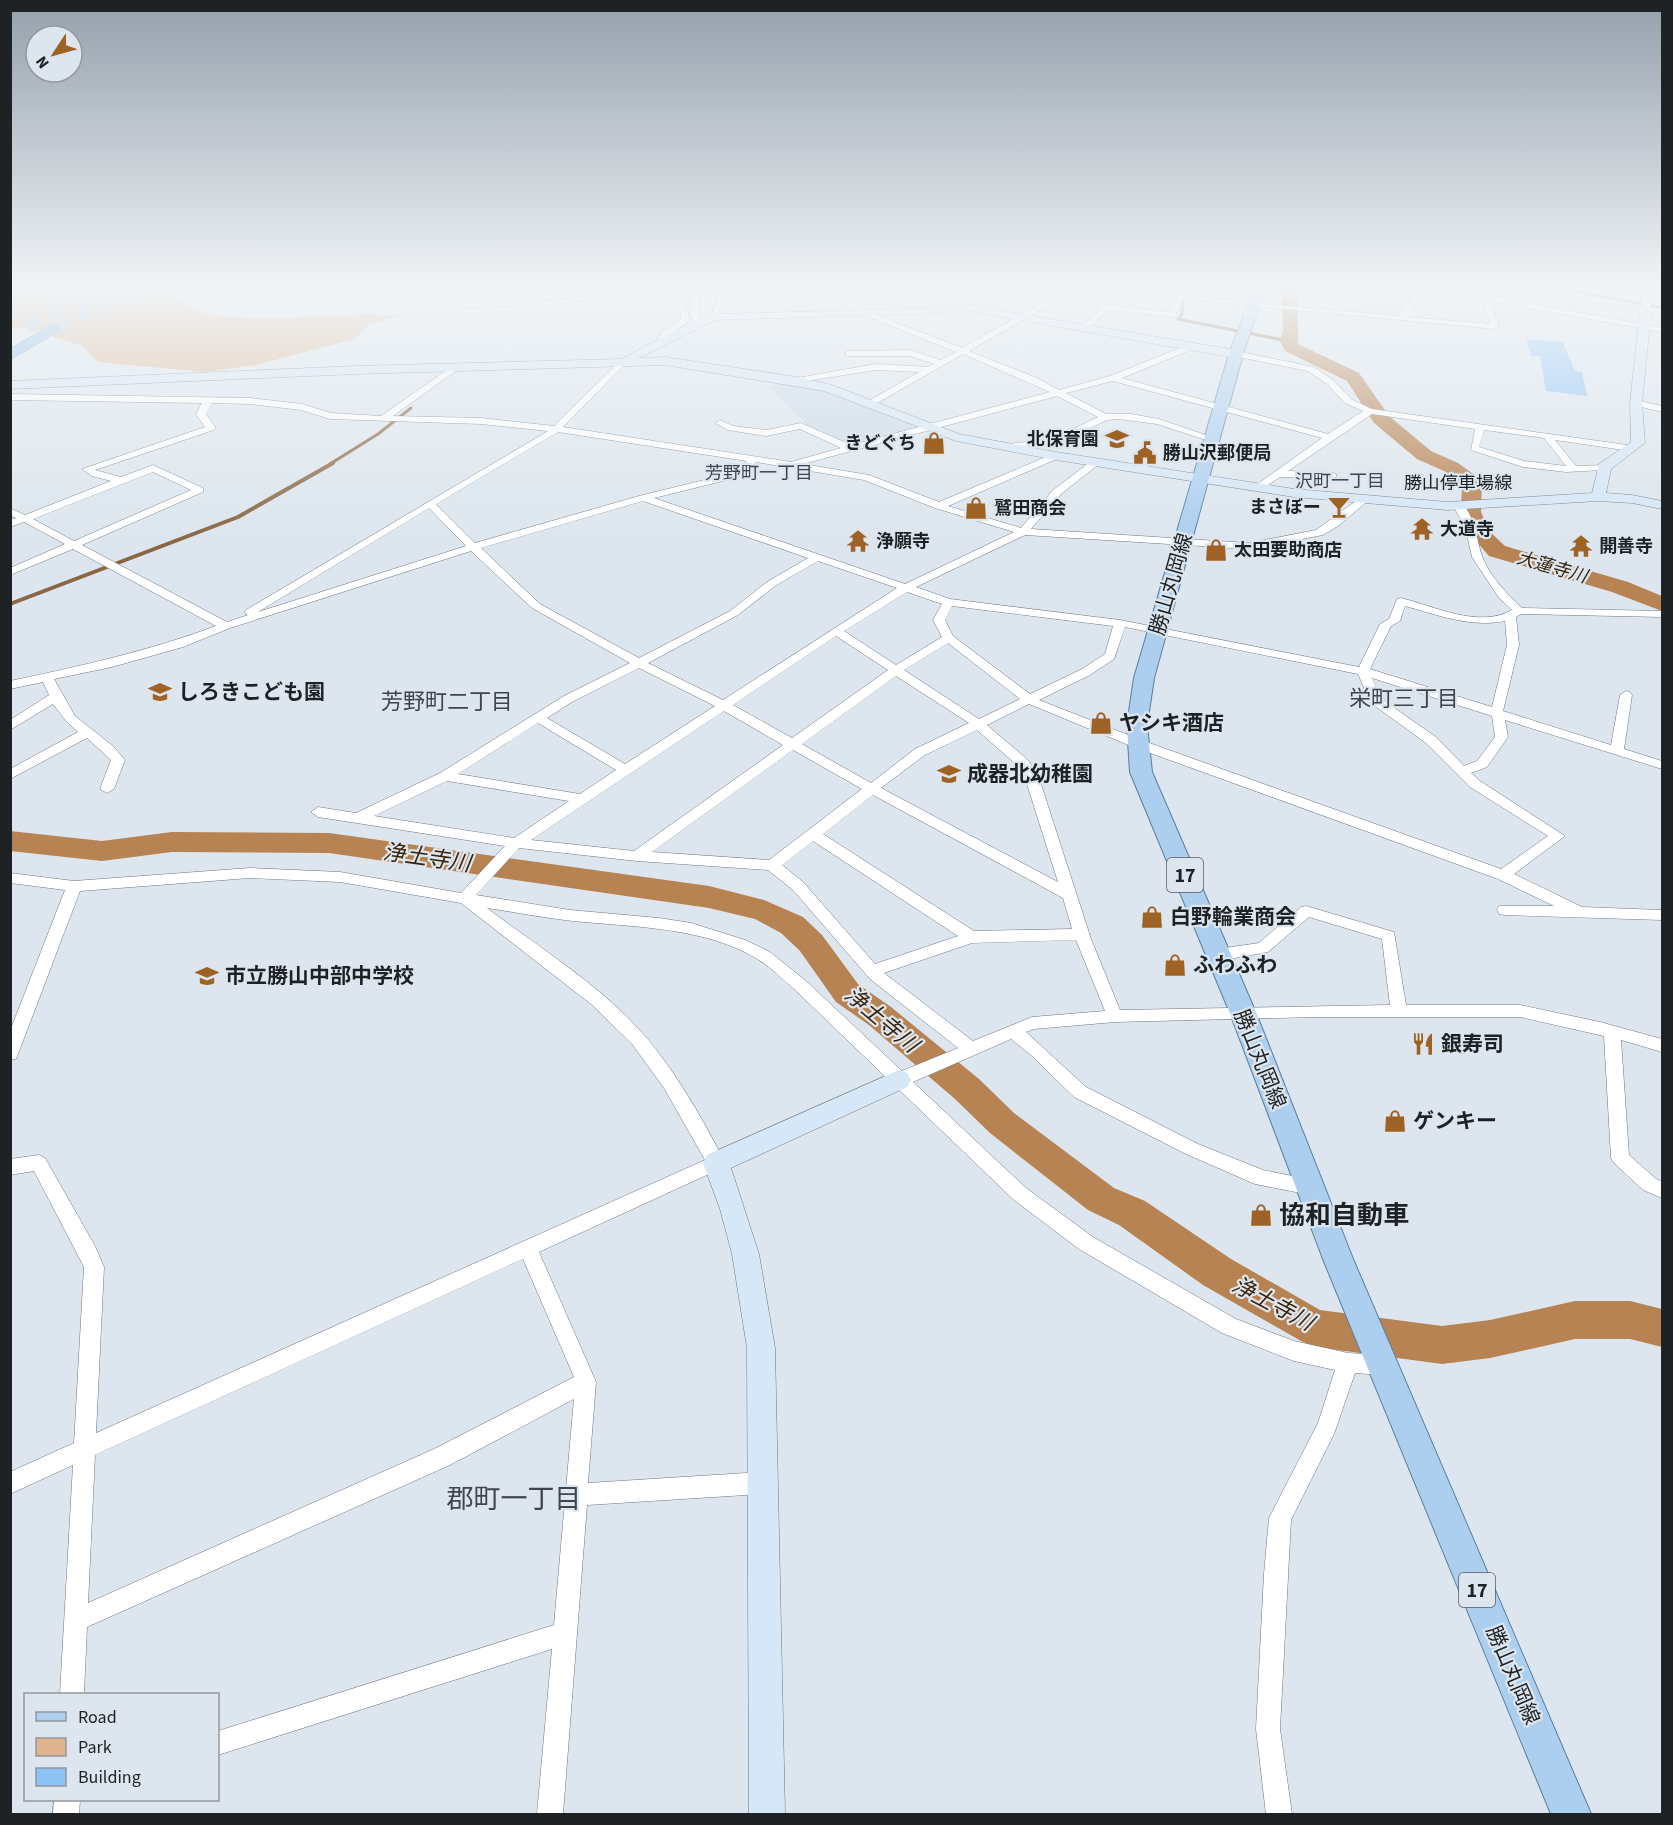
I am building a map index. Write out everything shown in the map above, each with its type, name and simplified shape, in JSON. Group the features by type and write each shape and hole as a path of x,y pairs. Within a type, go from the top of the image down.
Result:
{"main road":[{"name":"勝山丸岡線","path":"1232,370 1138,701 1136,743 1141,772 1243,1013 1311,1187 1338,1259 1365,1364 1571,1815"}],"street":[{"name":"勝山停車場線","path":"10,385 397,370"},
{"path":"383,420 451,370"},
{"path":"226,626 554,431 614,370"},
{"name":"勝山停車場線","path":"726,370 828,388 956,437 1056,456 1259,488 1364,500 1458,505 1598,497 1632,499 1662,505"},
{"path":"797,381 858,370"},
{"path":"870,404 928,370"},
{"path":"1009,370 1034,380 1105,417"},
{"path":"792,464 847,447 1113,378 1132,370"},
{"path":"1313,370 1330,382 1348,401 1370,411 1631,448"},
{"path":"1480,427 1473,448 1523,464 1574,469 1604,467 1638,443 1636,403 1640,370"},
{"path":"1113,378 1329,437"},
{"path":"10,397 250,401 302,407 330,416 383,420 482,421 634,439 866,477 939,506 1023,532 1249,546 1319,533 1364,500"},
{"path":"122,480 95,474 87,469 211,428 201,414 203,407 210,400"},
{"path":"1636,403 1662,409"},
{"path":"1259,488 1329,437 1370,411"},
{"path":"1008,447 1054,442 1105,417 1117,415 1175,426 1212,439"},
{"path":"720,423 731,428 766,433 801,426 847,447"},
{"path":"1547,436 1574,469"},
{"path":"939,506 1056,456"},
{"path":"10,685 108,664 179,644 226,626 472,547 535,531 643,498 740,474 754,458"},
{"path":"465,898 512,847 723,705 905,588 1023,532 1057,492 1096,462"},
{"path":"1598,497 1604,467"},
{"path":"10,524 153,468 199,490 10,572"},
{"path":"1280,474 1333,476"},
{"path":"643,498 948,602 1157,629 1364,671 1497,711 1662,765"},
{"path":"430,503 472,547 536,606 637,662 723,705 872,789 1071,896"},
{"path":"1458,505 1471,530 1477,557 1515,615 1513,645 1497,711 1502,737 1482,764 1463,771"},
{"path":"10,511 226,626"},
{"path":"360,817 445,776 538,718 637,662 734,613 771,584 818,557"},
{"path":"1503,875 1558,836 1475,784 1431,740 1375,700 1364,671 1386,624 1394,621 1401,601 1470,620 1515,615 1662,614"},
{"path":"948,602 939,620 948,638 1029,700 1136,743 1503,875 1581,913"},
{"path":"772,865 920,752 1086,672 1110,656 1120,623"},
{"path":"836,631 977,723 1023,763 1032,778 1082,934 1115,1016"},
{"path":"637,856 896,670 948,638"},
{"path":"47,678 55,697 73,721 111,748 118,760 107,789"},
{"path":"1617,750 1626,695"},
{"path":"10,726 55,697"},
{"path":"538,718 625,770"},
{"path":"10,775 87,733"},
{"path":"445,776 582,799"},
{"path":"318,812 360,817 512,847 772,865 798,886 872,971 966,1051"},
{"path":"813,834 970,936"},
{"path":"10,878 75,886 250,873 318,874 570,915 659,923 740,944 765,956 800,985 1020,1194 1086,1243 1229,1326 1294,1351 1365,1364 1327,1427 1280,1518 1275,1574 1268,1729 1280,1815"},
{"path":"10,1054 75,886"},
{"path":"465,898 597,1000 638,1039 670,1083 716,1163 731,1200 755,1291 761,1348 767,1815"},
{"path":"1504,910 1662,915"},
{"path":"1218,955 1263,948 1306,911 1389,936 1399,1011"},
{"path":"872,971 970,936 1082,934"},
{"path":"10,1483 899,1080 1032,1023 1115,1016 1520,1011 1612,1031 1662,1045"},
{"path":"1012,1031 1038,1051 1080,1092 1192,1149 1261,1178 1311,1187"},
{"path":"1612,1031 1620,1158 1649,1184 1662,1190"},
{"path":"10,1167 39,1163 94,1267 72,1693"},
{"path":"528,1248 586,1382 550,1815"},
{"path":"76,1620 442,1457 586,1382"},
{"path":"577,1495 762,1483"},
{"path":"219,1743 565,1633"}],"shaded area":[{"path":"780,381 830,392 919,428 852,445 807,425 771,388"}],"green space":[{"path":"185,370 218,370 205,372"}],"building":[{"path":"1542,370 1575,370 1582,372 1587,396 1546,391"}],"waterway":[{"name":"大蓮寺川","path":"1339,370 1353,377 1381,419 1424,455 1451,467 1472,482 1471,512 1481,534 1497,551 1620,587 1662,604"},
{"path":"330,464 378,434 411,408"},
{"path":"10,604 238,517 333,463"},
{"name":"浄土寺川","path":"10,841 102,851 172,842 329,843 709,897 764,911 792,925 811,943 847,993 880,1016 967,1089 1002,1123 1101,1199 1132,1213 1217,1272 1315,1328 1442,1345 1490,1339 1575,1320 1630,1320 1662,1328"}],"place":[{"name":"北保育園","path":"1117,439"},
{"name":"きどぐち","path":"934,443"},
{"name":"勝山沢郵便局","path":"1145,453"},
{"name":"まさぼー","path":"1339,507"},
{"name":"鷲田商会","path":"976,508"},
{"name":"大道寺","path":"1422,529"},
{"name":"浄願寺","path":"858,541"},
{"name":"開善寺","path":"1581,546"},
{"name":"太田要助商店","path":"1216,550"},
{"name":"しろきこども園","path":"160,692"},
{"name":"ヤシキ酒店","path":"1101,723"},
{"name":"成器北幼稚園","path":"949,774"},
{"name":"白野輪業商会","path":"1152,917"},
{"name":"ふわふわ","path":"1175,965"},
{"name":"市立勝山中部中学校","path":"207,976"},
{"name":"銀寿司","path":"1423,1044"},
{"name":"ゲンキー","path":"1395,1121"},
{"name":"協和自動車","path":"1261,1215"}],"district":[{"name":"芳野町一丁目","path":"759,473"},
{"name":"沢町一丁目","path":"1340,481"},
{"name":"栄町三丁目","path":"1404,698"},
{"name":"芳野町二丁目","path":"447,701"},
{"name":"郡町一丁目","path":"514,1499"}]}
